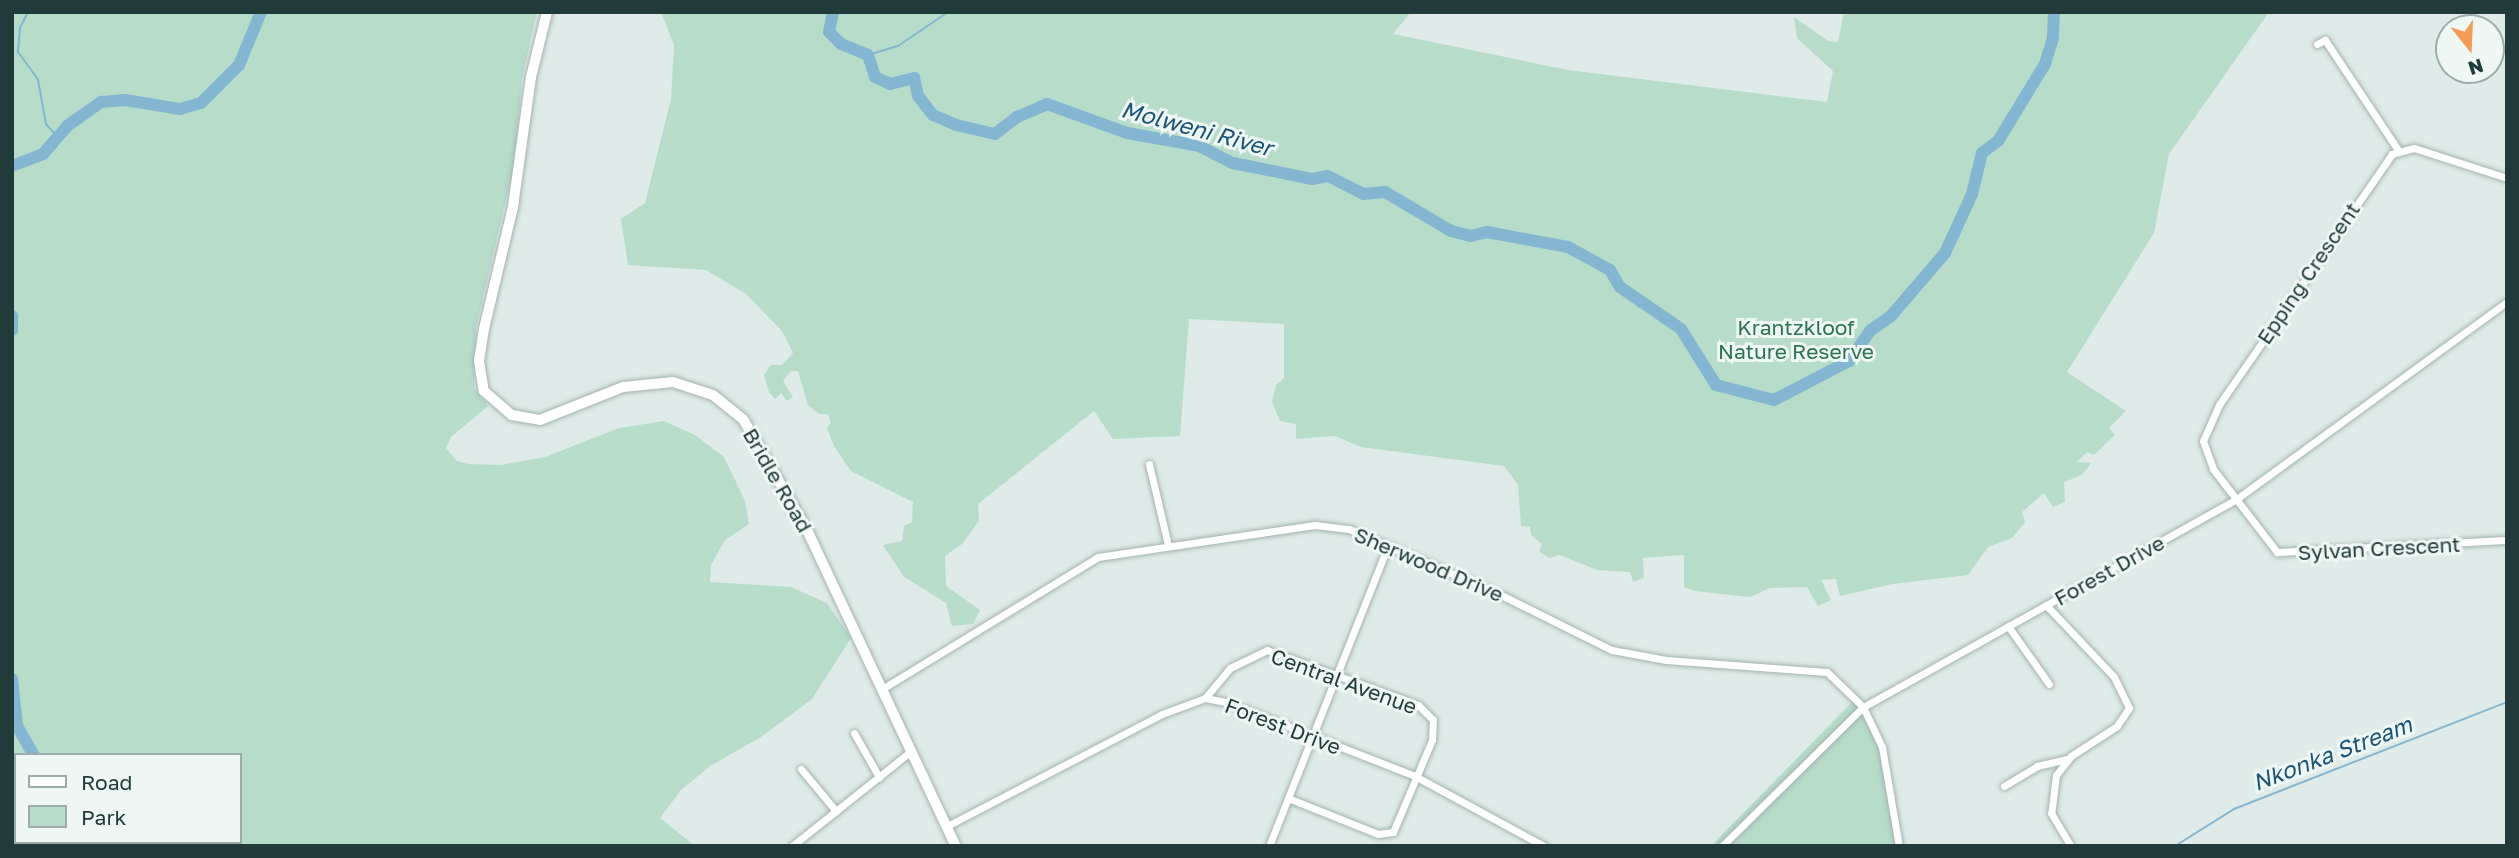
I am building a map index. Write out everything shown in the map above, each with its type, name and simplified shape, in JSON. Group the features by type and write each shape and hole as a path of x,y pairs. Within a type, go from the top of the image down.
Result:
{"main road":[{"name":"Bridle Road","path":"547,12 531,77 513,207 480,350 484,391 500,409 531,420 558,416 641,383 684,384 722,400 743,419 770,459 955,845"}],"street":[{"path":"2317,44 2324,39 2398,150 2414,148 2507,178"},
{"name":"Epping Crescent","path":"2235,500 2206,457 2203,441 2208,423 2375,174 2398,150"},
{"name":"Forest Drive","path":"1722,846 1863,708 2235,500 2507,302"},
{"path":"1149,464 1168,545"},
{"name":"Sylvan Crescent","path":"2235,500 2277,552 2507,540"},
{"name":"Sherwood Drive","path":"882,688 1086,562 1113,553 1315,525 1349,529 1499,594 1612,650 1666,660 1814,669 1838,681 1863,708"},
{"path":"1269,846 1388,546"},
{"path":"2046,605 2114,677 2128,699 2126,717 2068,759 2056,775 2050,799 2056,827 2071,846"},
{"path":"2008,626 2049,684"},
{"name":"Central Avenue","path":"1205,698 1230,668 1267,650 1336,674 1427,712 1433,720 1432,740 1415,776 1399,823 1387,834 1288,798"},
{"name":"Forest Drive","path":"947,825 1162,714 1205,698 1312,735 1415,776 1544,846"},
{"path":"1863,708 1887,766 1899,846"},
{"path":"855,733 879,777"},
{"path":"792,846 912,751"},
{"path":"2004,786 2037,766 2068,759"},
{"path":"801,769 836,811"}],"green space":[{"path":"12,12 537,12 522,78 515,162 476,327 474,388 488,406 451,437 446,448 457,461 501,465 545,457 619,428 664,421 695,435 724,457 745,501 749,524 725,540 711,565 710,582 791,587 827,603 851,638 812,699 761,737 710,766 681,790 660,818 695,846 12,846"},
{"name":"Krantzkloof Nature Reserve","path":"661,12 1411,12 1393,34 1568,70 1827,102 1833,71 1797,38 1794,17 1828,41 1838,42 1844,12 2269,12 2169,154 2154,233 2067,372 2126,411 2109,428 2115,435 2094,455 2087,452 2077,462 2091,463 2082,475 2064,482 2065,502 2053,507 2044,493 2022,512 2025,522 2012,538 1988,547 1968,575 1892,584 1840,596 1836,579 1821,580 1831,600 1818,606 1807,587 1770,588 1750,597 1695,591 1684,587 1684,555 1643,558 1644,578 1633,582 1630,572 1597,570 1560,555 1550,558 1539,552 1542,544 1531,535 1530,527 1521,526 1518,485 1504,466 1361,447 1335,436 1296,439 1296,424 1280,421 1272,402 1276,385 1284,378 1284,324 1189,319 1180,436 1113,439 1094,411 978,504 979,521 962,544 945,556 946,586 980,610 973,624 952,626 946,603 904,577 883,545 902,541 904,526 912,522 913,502 851,471 834,446 827,428 831,423 828,414 819,414 808,405 798,371 791,371 783,381 793,397 787,401 781,393 775,399 769,392 764,375 771,365 782,365 793,353 782,331 746,294 706,270 628,265 621,219 645,203 671,99 674,45"},
{"path":"1854,700 1885,756 1896,846 1711,846"}],"waterway":[{"path":"28,12 20,28 18,52 38,80 46,124 60,140"},
{"name":"Molweni River","path":"12,166 43,154 67,126 101,102 125,100 180,109 201,103 239,65 261,12"},
{"name":"Molweni River","path":"833,12 829,32 841,44 868,55 875,77 890,84 914,78 918,96 933,115 956,125 995,134 1017,117 1047,104 1127,133 1199,146 1233,163 1312,179 1328,176 1363,194 1385,192 1451,231 1471,236 1487,232 1568,247 1610,270 1620,287 1681,329 1716,385 1774,400 1849,361 1871,330 1891,316 1945,253 1972,194 1982,153 1998,141 2045,64 2053,37 2054,12"},
{"path":"868,55 898,46 948,12"},
{"name":"Molweni River","path":"12,316 12,330"},
{"name":"Molweni River","path":"12,679 17,726 33,753"},
{"name":"Nkonka Stream","path":"2175,846 2234,809 2507,702"}]}
